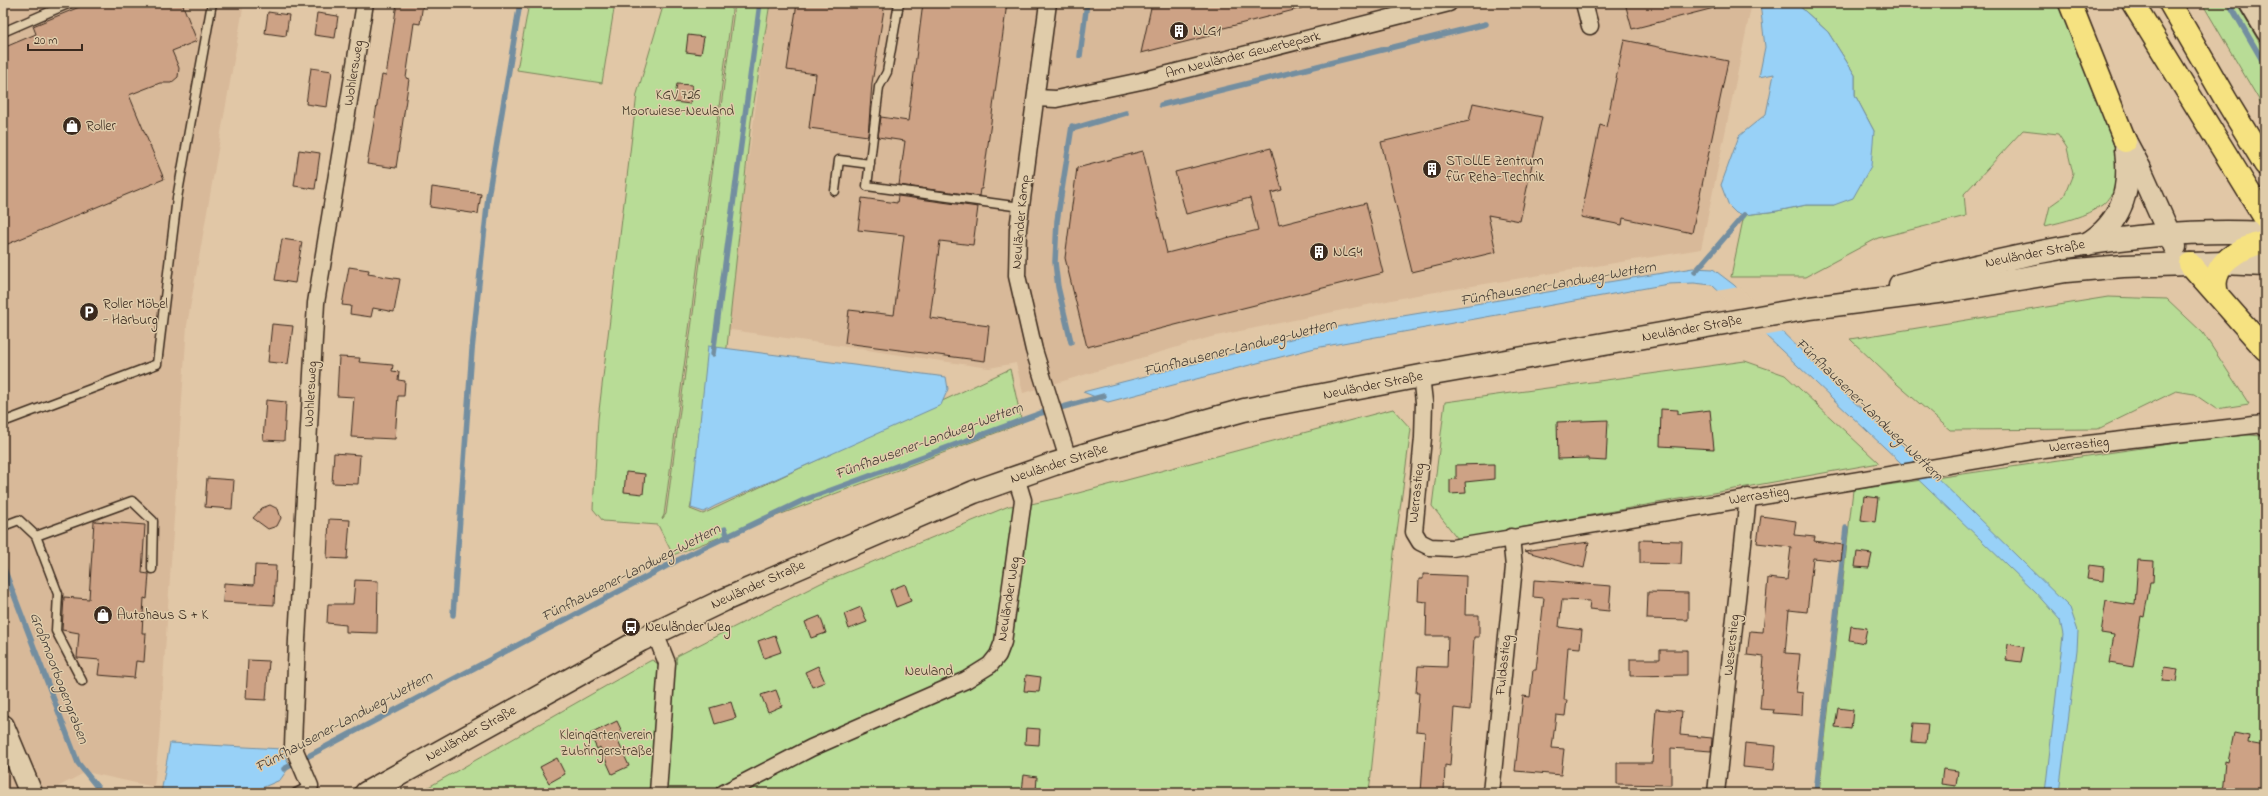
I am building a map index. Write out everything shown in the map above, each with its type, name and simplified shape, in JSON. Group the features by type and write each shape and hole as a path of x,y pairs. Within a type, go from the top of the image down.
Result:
{"highway":[{"path":"2070,3 2125,141"},
{"path":"2133,3 2265,218"},
{"path":"2170,3 2265,164"},
{"path":"2217,292 2216,281 2233,260 2246,247 2265,242"},
{"path":"2190,264 2217,292 2265,349"}],"main road":[{"path":"2125,141 2140,169 2168,234 2176,248 2190,264"},
{"path":"2087,244 2108,226 2126,196 2128,173 2125,141"},
{"name":"Neuländer Straße","path":"1810,308 1955,270 2087,244 2168,234 2219,230 2265,233"},
{"name":"Neuländer Straße","path":"366,793 655,633 724,600 930,511 1016,477 1068,459 1244,410 1421,376 1810,308 1953,290 2066,271 2137,265 2190,264 2233,260 2265,265"},
{"path":"3,726 27,788"}],"street":[{"name":"Wohlersweg","path":"307,778 293,746 296,639 316,303 365,3"},
{"name":"Neuländer Kamp","path":"1048,3 1021,207 1017,276 1021,301 1044,386 1068,459"},
{"name":"Am Neuländer Gewerbepark","path":"1036,98 1056,99 1141,81 1449,3"},
{"path":"1584,3 1590,26"},
{"path":"2247,3 2265,34"},
{"name":"Werrastieg","path":"1421,376 1424,402 1423,438 1413,526 1417,539 1430,547 1442,548 2044,449 2263,424 2265,428"},
{"name":"Neuländer Weg","path":"724,793 811,748 966,680 990,664 998,655 1003,642 1014,573 1023,500 1016,477"},
{"name":"Weserstieg","path":"1716,793 1748,497"},
{"name":"Fuldastieg","path":"1491,793 1514,567 1511,537"},
{"path":"655,633 668,663 658,793"}],"lane":[{"path":"3,32 70,3"},
{"path":"3,422 157,364 177,198 212,3"},
{"path":"898,3 887,72 879,87 867,186 1021,207"},
{"path":"835,191 839,160 870,164"},
{"path":"36,536 132,501 154,520 152,569"},
{"path":"7,525 19,520 36,536 58,594 56,631 82,681"},
{"path":"296,793 307,778"}],"shaded area":[{"path":"3,3 244,3 187,325 159,740 154,787 86,772 46,793 3,793"},
{"path":"770,3 1752,3 1701,249 1411,296 1211,337 1023,393 1016,363 989,368 725,329"}],"green space":[{"path":"529,3 615,3 602,83 517,70"},
{"name":"KGV 726 Moorwiese-Neuland","path":"664,3 733,3 664,515 662,519 666,514 735,3 770,3 751,121 727,347 690,509 703,514 1010,369 1022,423 673,555 658,525 603,521 593,509 598,419 637,94"},
{"path":"1796,3 2058,3 2118,153 2120,188 2114,192 2102,205 2088,213 2045,226 2050,206 2064,196 2073,174 2067,148 2058,134 2023,130 1964,194 1966,216 1878,238 1805,277 1731,277 1744,215 1777,211 1806,205 1834,205 1874,131 1855,95 1855,75 1828,32"},
{"path":"2202,3 2236,3 2265,52 2265,110"},
{"path":"2108,297 2167,299 2203,333 2249,404 2216,409 2194,394 2176,391 2098,429 1950,430 1897,384 1850,339"},
{"path":"1745,361 1785,375 1879,463 1458,539 1432,506 1445,402"},
{"path":"1393,409 1411,429 1394,553 1369,793 418,793 652,660 657,663 663,672 674,670 677,656 821,583 1009,506 1031,504 1067,496"},
{"path":"2238,434 2261,436 2265,442 2265,793 1819,793 1853,490"}],"water":[{"path":"1760,3 1796,3 1828,32 1855,75 1855,95 1874,131 1871,166 1853,198 1834,205 1806,205 1777,211 1744,215 1736,213 1729,206 1721,185 1739,136 1766,114 1774,74 1759,77 1765,47"},
{"path":"1693,268 1713,269 1734,285 1853,401 1920,461 2070,608 2078,631 2077,650 2059,793 2045,793 2063,635 2060,620 2035,592 1901,463 1712,285 1694,283 1668,284 1315,348 1108,402 1083,392 1342,326"},
{"path":"708,346 946,377 948,389 941,405 704,512 691,508"},
{"path":"170,743 282,749 290,766 280,780 250,793 161,793"}],"pier":[{"path":"1739,287 1785,332 1763,336 1716,291"}],"building":[{"name":"Roller","path":"89,3 182,3 197,41 172,51 179,68 178,77 171,83 160,83 129,95 164,179 3,246 3,48 36,34 33,26"},
{"path":"397,3 423,3 420,24 414,23 406,78 409,79 396,168 367,164 382,75 386,76"},
{"path":"797,3 885,3 872,83 868,136 809,128 816,74 787,70"},
{"path":"923,3 1007,3 982,189 980,189 979,196 899,185 905,141 878,137 881,117 908,121"},
{"name":"NLG1","path":"1152,3 1301,3 1302,8 1212,31 1213,35 1141,53"},
{"path":"1625,3 1714,3 1714,8 1632,29"},
{"path":"268,12 289,15 286,36 265,33"},
{"path":"317,13 338,16 335,38 314,35"},
{"path":"688,35 704,37 701,54 686,52"},
{"path":"1624,40 1728,61 1692,233 1623,218 1622,225 1581,217 1600,125 1606,127"},
{"path":"311,68 332,71 327,107 306,104"},
{"path":"677,84 692,85 690,104 674,102"},
{"name":"STOLLE Zentrum für Reha-Technik","path":"1473,103 1542,117 1520,221 1488,215 1496,252 1412,272 1381,142 1469,121"},
{"path":"1271,148 1282,190 1271,193 1279,225 1366,203 1383,273 1087,347 1065,258 1077,168 1143,151 1167,253 1258,230 1250,198 1186,214 1175,172"},
{"path":"299,150 320,153 315,189 294,186"},
{"path":"432,187 481,194 478,214 430,207"},
{"path":"898,196 978,207 973,245 940,241 930,318 989,326 985,361 845,343 849,310 894,315 904,235 858,230 862,198 897,203"},
{"path":"282,239 302,242 295,283 275,280"},
{"path":"349,267 369,270 368,274 400,279 394,312 373,308 371,317 350,314 351,306 342,305"},
{"path":"272,324 293,326 288,364 268,362"},
{"path":"339,357 360,358 359,362 393,365 392,371 399,372 398,380 405,381 404,396 398,396 395,439 351,437 354,397 337,396"},
{"path":"266,400 286,402 284,441 263,440"},
{"path":"1661,409 1678,410 1678,414 1710,410 1714,449 1660,446"},
{"path":"1608,420 1606,461 1589,460 1589,458 1558,459 1557,422"},
{"path":"334,453 360,455 358,484 332,483"},
{"path":"1494,464 1494,479 1465,482 1466,493 1450,494 1450,480 1456,479 1456,465"},
{"path":"626,472 645,474 643,494 624,492"},
{"path":"207,478 234,480 232,509 205,507"},
{"path":"1864,496 1878,498 1875,522 1861,520"},
{"path":"270,505 278,509 281,518 277,526 268,529 253,518 262,508"},
{"path":"1761,516 1796,521 1794,535 1815,537 1814,541 1843,545 1841,561 1813,558 1807,612 1789,610 1785,653 1800,654 1796,692 1803,693 1802,715 1773,713 1774,710 1760,709 1764,657 1747,655 1750,631 1763,632 1768,578 1787,580 1791,547 1757,543"},
{"path":"329,519 350,520 347,559 327,558"},
{"name":"Autohaus S + K","path":"94,521 145,525 142,573 149,574 147,599 144,598 142,633 146,633 144,662 136,661 134,678 98,675 100,660 77,658 79,633 62,630 64,597 89,599"},
{"path":"1640,540 1682,541 1681,564 1640,563"},
{"path":"1589,542 1584,568 1524,551"},
{"path":"1857,552 1872,554 1869,568 1855,567"},
{"path":"2138,560 2154,561 2153,583 2150,583 2144,617 2141,616 2133,667 2109,663 2114,635 2101,633 2106,601 2135,605"},
{"path":"255,565 276,566 274,605 223,602 224,583 254,585"},
{"path":"2089,565 2104,567 2103,581 2087,579"},
{"path":"1423,574 1466,576 1465,615 1479,615 1479,637 1474,637 1470,710 1454,708 1450,766 1445,765 1444,793 1421,793 1425,732 1416,731 1419,693 1416,693 1418,666 1447,667 1448,636 1426,636 1427,602 1418,601 1419,579 1423,579"},
{"path":"355,580 378,581 377,633 346,632 346,625 327,623 328,604 353,604"},
{"path":"1534,580 1611,586 1609,611 1589,609 1590,601 1562,600 1559,627 1582,630 1580,648 1568,647 1564,700 1567,700 1565,716 1556,715 1552,748 1564,749 1561,775 1515,771 1523,696 1530,697 1533,670 1536,670 1544,598 1533,597"},
{"path":"905,584 911,601 896,607 890,590"},
{"path":"1648,592 1688,593 1688,620 1647,619"},
{"path":"861,607 867,622 849,629 844,614"},
{"path":"820,616 826,633 811,638 805,622"},
{"path":"1851,626 1867,628 1864,643 1849,640"},
{"path":"775,635 781,652 764,658 758,641"},
{"path":"2008,644 2024,647 2021,662 2006,660"},
{"path":"1660,650 1687,650 1687,675 1630,676 1630,659 1660,659"},
{"path":"248,660 269,661 266,700 246,699"},
{"path":"818,666 825,682 812,687 805,672"},
{"path":"2164,667 2178,669 2176,682 2162,681"},
{"path":"1026,675 1041,677 1039,692 1024,691"},
{"path":"776,690 782,706 768,712 761,695"},
{"path":"731,702 736,718 715,724 710,708"},
{"path":"1838,708 1853,710 1851,729 1835,727"},
{"path":"1656,709 1682,711 1680,735 1712,738 1711,751 1671,748 1671,785 1617,784 1617,763 1652,763"},
{"path":"617,721 624,736 617,739 629,766 612,774 600,747 597,749 590,734"},
{"path":"1913,723 1928,724 1926,743 1911,742"},
{"path":"1026,728 1040,729 1039,745 1025,744"},
{"path":"2234,733 2249,736 2248,743 2265,746 2265,793 2222,793 2225,761 2228,762"},
{"path":"1745,743 1776,746 1774,770 1743,767"},
{"path":"557,758 565,774 549,783 540,767"},
{"path":"1943,769 1958,771 1956,786 1941,784"},
{"path":"1024,775 1037,777 1036,792 1022,791"}],"waterway":[{"path":"453,615 472,350 488,197 520,3"},
{"path":"713,354 760,3"},
{"path":"1080,56 1087,3"},
{"path":"2229,3 2265,65"},
{"path":"1161,105 1486,24"},
{"path":"1072,129 1126,113"},
{"path":"1071,342 1058,287 1055,262 1057,221 1072,126"},
{"path":"1695,272 1744,215"},
{"name":"Fünfhausener-Landweg-Wettern","path":"284,769 678,560 804,500 1041,413 1104,396"},
{"path":"1816,793 1846,528"},
{"name":"Fünfhausener-Landweg-Wettern","path":"725,529 728,538"},
{"name":"Großmoorbogengraben","path":"3,566 78,763 102,793"}],"place":[{"name":"NLG1","path":"1179,31"},
{"name":"Roller","path":"72,126"},
{"name":"STOLLE Zentrum für Reha-Technik","path":"1432,169"},
{"name":"NLG4","path":"1319,252"},
{"name":"Roller Möbel - Harburg","path":"89,312"},
{"name":"Autohaus S + K","path":"103,615"},
{"name":"Neuländer Weg","path":"631,627"}],"park label":[{"name":"Neuland","path":"929,671"},
{"name":"Kleingartenverein Zubringerstraße","path":"606,744"}]}
